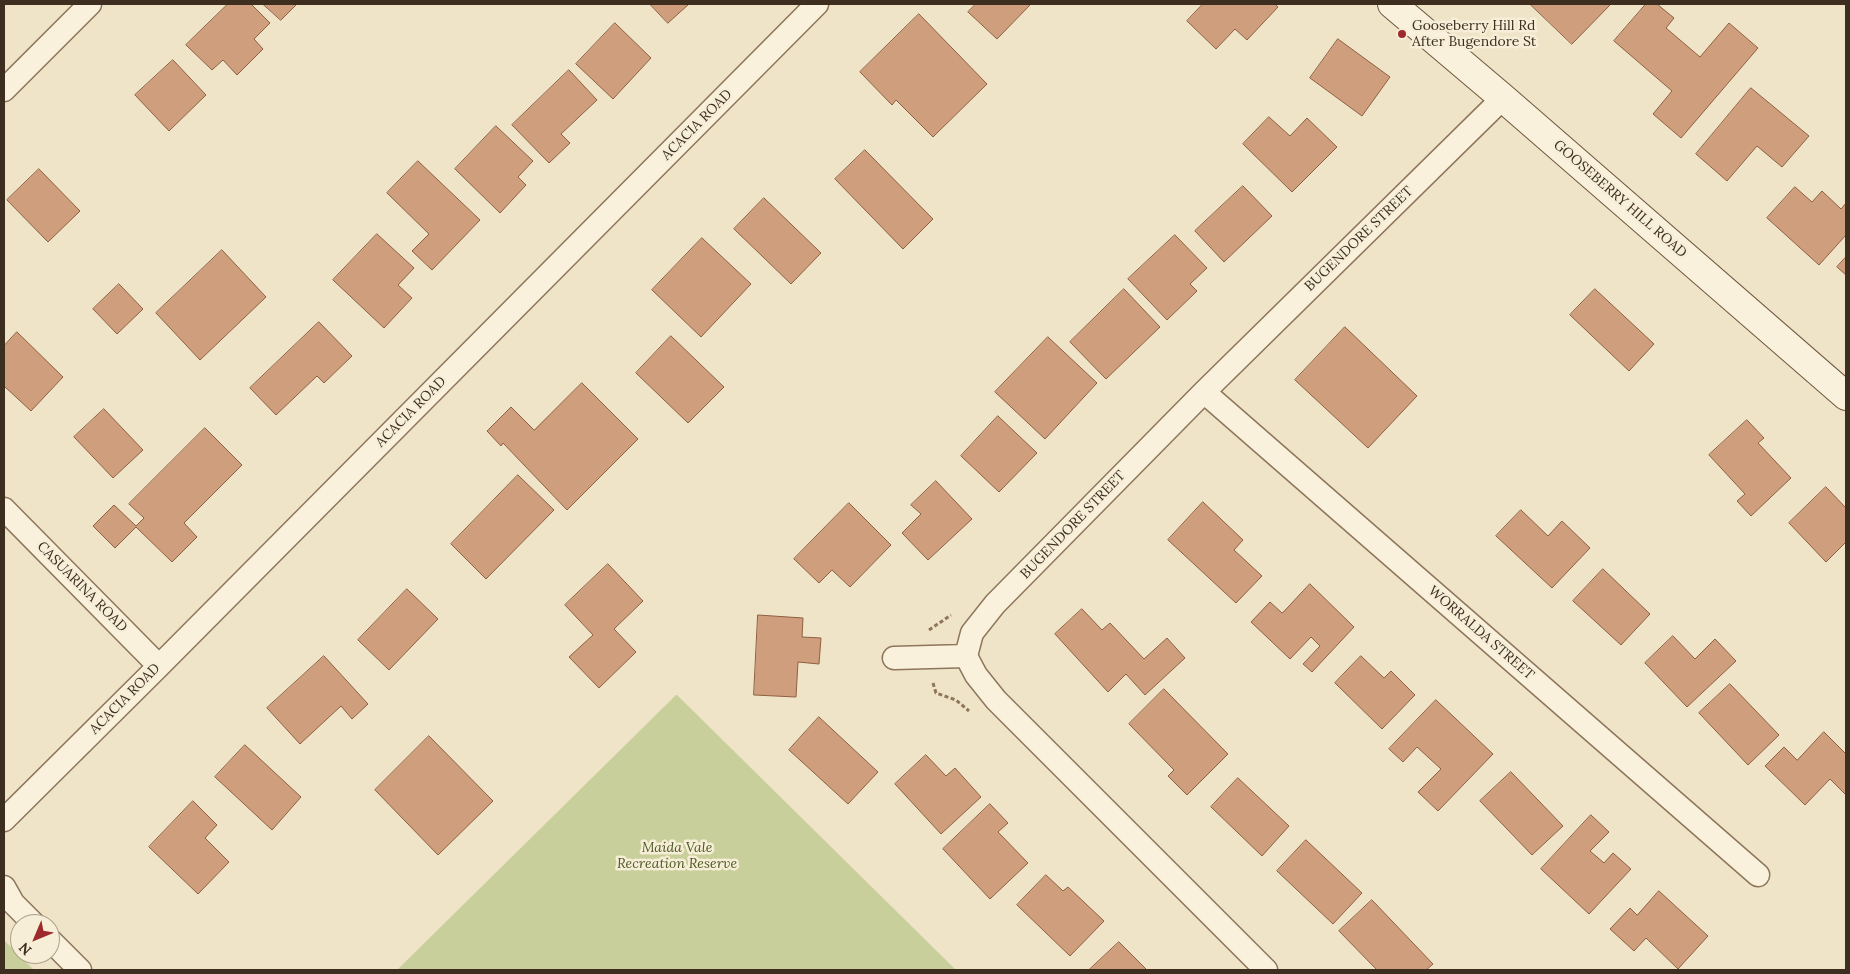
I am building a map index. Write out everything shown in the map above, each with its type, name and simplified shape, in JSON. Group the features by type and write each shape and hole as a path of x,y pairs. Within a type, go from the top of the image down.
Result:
{"street":[{"path":"4,90 90,4"},
{"name":"ACACIA ROAD","path":"4,820 817,4"},
{"name":"GOOSEBERRY HILL ROAD","path":"1392,4 1846,396"},
{"name":"BUGENDORE STREET","path":"966,656 972,633 995,604 1204,392 1503,98"},
{"name":"WORRALDA STREET","path":"1204,392 1758,875"},
{"name":"CASUARINA ROAD","path":"4,509 159,666"},
{"path":"894,658 966,656 976,675 996,700 1266,970"},
{"path":"4,887 13,903 24,914"},
{"path":"60,950 80,970"}],"green space":[{"name":"Maida Vale Recreation Reserve","path":"676,695 956,970 397,970"},
{"path":"4,940 10,946 10,964 28,964 34,970 4,970"}],"building":[{"path":"228,4 251,4 270,23 254,39 263,49 237,75 223,60 212,70 186,45"},
{"path":"263,4 297,4 281,20"},
{"path":"650,4 689,4 668,23"},
{"path":"976,4 1031,4 997,39 968,12"},
{"path":"1203,4 1275,4 1278,7 1247,40 1235,29 1216,49 1187,21"},
{"path":"1530,4 1611,4 1572,44"},
{"path":"1646,4 1657,4 1674,18 1666,28 1700,57 1729,23 1758,48 1681,138 1653,114 1672,91 1614,41"},
{"path":"919,14 987,84 933,137 896,100 892,105 860,72"},
{"path":"615,23 651,58 613,99 576,64"},
{"path":"1338,39 1390,77 1362,116 1310,78"},
{"path":"173,60 206,95 169,131 135,95"},
{"path":"569,70 597,100 561,134 570,143 549,163 512,125"},
{"path":"1751,88 1809,136 1782,167 1757,146 1727,181 1696,154"},
{"path":"1269,117 1290,136 1307,118 1337,147 1292,192 1243,144"},
{"path":"496,126 533,161 518,177 526,185 500,213 455,169"},
{"path":"865,150 933,219 903,249 835,179"},
{"path":"418,161 480,220 432,270 412,251 429,234 387,193"},
{"path":"39,169 80,211 48,242 7,200"},
{"path":"1243,186 1272,216 1224,262 1195,231"},
{"path":"1795,187 1812,202 1822,191 1841,209 1846,203 1846,235 1819,265 1767,218"},
{"path":"764,198 821,253 791,284 734,229"},
{"path":"377,234 414,268 398,285 412,298 384,328 333,280"},
{"path":"1175,235 1207,268 1190,284 1197,291 1167,320 1128,279"},
{"path":"702,238 751,284 701,337 652,290"},
{"path":"222,250 266,297 200,360 156,313"},
{"path":"1846,257 1846,275 1837,267"},
{"path":"119,284 143,309 117,334 93,309"},
{"path":"1124,289 1160,327 1106,379 1070,342"},
{"path":"1595,289 1654,344 1629,371 1570,315"},
{"path":"319,322 352,356 324,383 317,376 276,415 250,388"},
{"path":"1345,327 1417,396 1368,448 1295,380"},
{"path":"17,332 63,377 31,411 4,386 4,346"},
{"path":"671,336 724,387 688,423 636,373"},
{"path":"1048,337 1097,383 1045,439 995,392"},
{"path":"582,383 638,439 567,510 503,443 501,446 487,431 511,407 534,430"},
{"path":"104,409 143,450 113,478 74,437"},
{"path":"998,416 1037,453 999,492 961,456"},
{"path":"1747,420 1764,438 1758,443 1791,478 1751,516 1737,501 1745,494 1709,455"},
{"path":"205,428 242,465 184,523 197,537 172,562 136,527 115,548 93,526 114,505 136,526 144,518 129,504"},
{"path":"518,475 554,510 486,579 451,544"},
{"path":"936,481 972,519 928,560 902,533 921,514 911,505"},
{"path":"1826,487 1846,508 1846,542 1826,562 1789,523"},
{"path":"1203,502 1243,540 1234,550 1262,576 1236,603 1168,540"},
{"path":"849,503 891,545 850,587 832,570 819,583 794,559"},
{"path":"1521,510 1548,536 1562,521 1590,548 1552,588 1496,536"},
{"path":"608,564 643,601 614,629 636,652 599,688 569,657 593,635 565,605"},
{"path":"1603,569 1650,614 1621,645 1573,601"},
{"path":"1310,584 1354,627 1312,672 1303,664 1320,646 1311,637 1290,659 1251,622 1270,602 1282,613"},
{"path":"407,589 438,619 389,670 358,640"},
{"path":"1082,609 1102,630 1110,623 1144,659 1167,638 1185,658 1145,695 1126,674 1108,692 1055,634"},
{"path":"758,615 803,618 802,637 821,638 819,664 798,662 796,697 754,695"},
{"path":"1673,636 1695,659 1715,639 1736,661 1687,707 1645,663"},
{"path":"324,656 368,704 352,719 341,706 300,744 267,708"},
{"path":"1361,656 1384,678 1391,671 1415,695 1382,729 1335,683"},
{"path":"1730,684 1779,735 1748,765 1699,713"},
{"path":"1164,689 1228,754 1187,795 1168,776 1174,770 1129,724"},
{"path":"1436,700 1493,754 1438,811 1418,792 1441,769 1417,747 1403,762 1389,749"},
{"path":"819,717 878,772 848,804 789,750"},
{"path":"1824,732 1846,754 1846,795 1830,779 1805,805 1765,766 1784,747 1797,760"},
{"path":"429,736 493,801 438,855 375,790"},
{"path":"245,745 301,797 272,830 215,777"},
{"path":"926,755 946,776 955,768 981,797 941,834 895,784"},
{"path":"1511,772 1563,826 1532,855 1480,801"},
{"path":"1238,778 1289,826 1262,856 1211,807"},
{"path":"193,801 217,825 205,838 229,862 198,894 149,847"},
{"path":"990,804 1008,823 998,832 1028,863 990,899 943,849"},
{"path":"1591,815 1609,832 1590,851 1604,863 1613,853 1631,869 1589,914 1541,869"},
{"path":"1306,840 1362,893 1333,924 1277,871"},
{"path":"1046,875 1063,891 1068,887 1104,921 1070,956 1017,905"},
{"path":"1659,891 1708,936 1678,969 1646,938 1634,951 1610,929 1630,908 1637,915"},
{"path":"1372,900 1433,964 1426,970 1377,970 1339,931"},
{"path":"1119,942 1147,970 1089,970"}],"place":[{"name":"Gooseberry Hill Rd After Bugendore St","path":"1402,34"}]}
